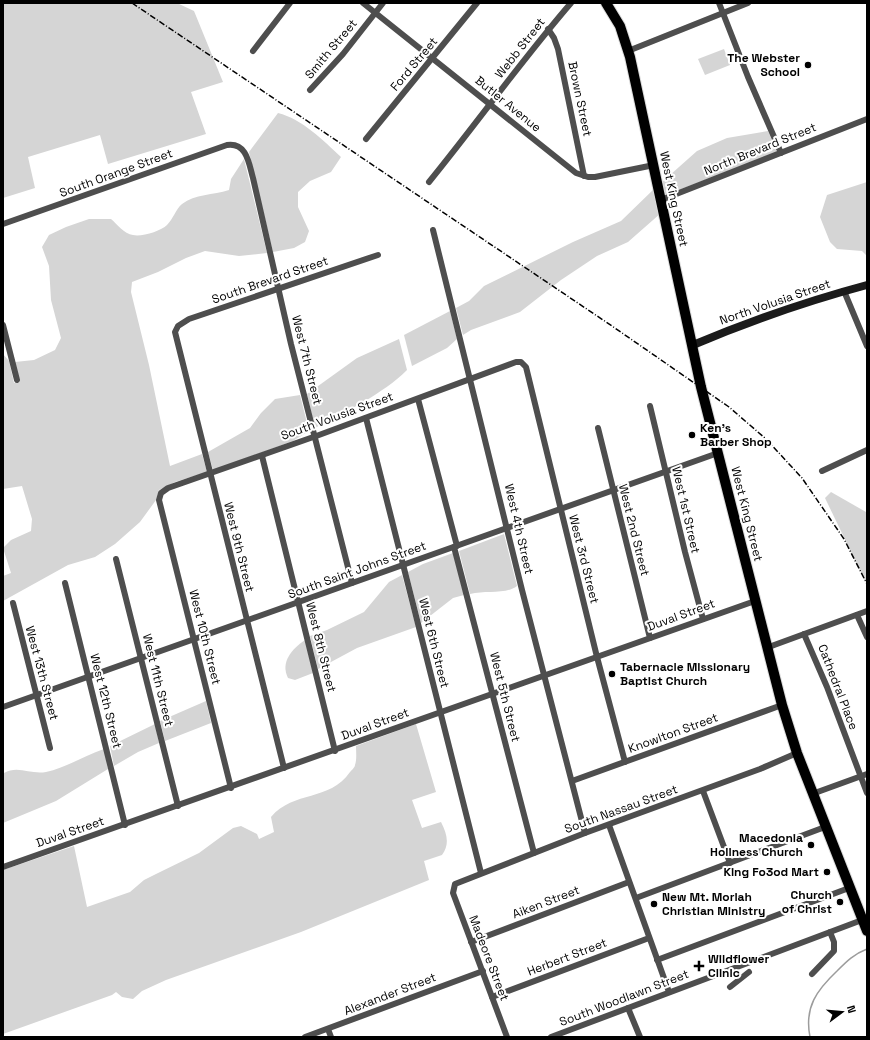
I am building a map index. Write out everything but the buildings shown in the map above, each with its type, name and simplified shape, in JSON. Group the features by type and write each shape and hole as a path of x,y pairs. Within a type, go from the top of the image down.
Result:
{"main road":[{"name":"West King Street","path":"606,3 620,26 628,51 718,453 766,648 782,705 812,794 867,931"},
{"name":"North Volusia Street","path":"693,345 745,323 867,285"}],"street":[{"path":"252,51 290,3"},
{"name":"Butler Avenue","path":"364,3 576,173 584,176"},
{"name":"Smith Street","path":"310,90 343,54 383,3"},
{"name":"Ford Street","path":"366,139 478,3"},
{"name":"Webb Street","path":"429,182 548,29 571,3"},
{"path":"719,3 781,153"},
{"path":"628,51 748,3"},
{"name":"Brown Street","path":"548,29 554,38 558,49 584,176"},
{"name":"North Brevard Street","path":"661,200 867,119"},
{"name":"South Orange Street","path":"3,224 227,145 236,145"},
{"name":"West 7th Street","path":"236,145 242,148 247,159 314,437 352,584"},
{"path":"584,176 595,177 654,165"},
{"name":"West 4th Street","path":"433,230 506,527 586,834"},
{"name":"South Brevard Street","path":"175,332 178,326 190,319 378,255"},
{"path":"844,291 867,346"},
{"path":"3,325 17,380"},
{"name":"West 9th Street","path":"175,332 284,768"},
{"name":"South Volusia Street","path":"161,493 168,488 262,456 516,362 521,362"},
{"name":"West 3rd Street","path":"521,362 526,367 597,657 625,762"},
{"name":"West 5th Street","path":"418,399 534,853"},
{"name":"West 1st Street","path":"650,406 685,552 703,618"},
{"name":"West 6th Street","path":"366,418 481,873"},
{"name":"West 2nd Street","path":"598,428 650,638"},
{"path":"822,471 867,450"},
{"name":"South Saint Johns Street","path":"3,707 352,584 506,527 718,453"},
{"name":"West 8th Street","path":"262,456 335,751"},
{"name":"West 10th Street","path":"161,493 159,500 230,788"},
{"name":"West 11th Street","path":"116,559 178,806"},
{"name":"West 12th Street","path":"65,583 125,825"},
{"name":"Duval Street","path":"3,867 335,751 703,618 755,601"},
{"name":"West 13th Street","path":"13,603 50,748"},
{"path":"766,648 867,611"},
{"path":"858,615 867,637"},
{"name":"Cathedral Place","path":"804,634 827,687 867,793"},
{"name":"Knowlton Street","path":"572,781 782,705"},
{"name":"South Nassau Street","path":"454,886 458,882 481,873 760,770 797,753"},
{"path":"812,794 867,774"},
{"path":"703,791 730,863"},
{"path":"608,825 636,898 669,992"},
{"path":"636,898 825,827"},
{"name":"Aiken Street","path":"471,942 629,882"},
{"name":"Madeore Street","path":"454,886 453,893 507,1037"},
{"path":"657,960 849,888"},
{"name":"South Woodlawn Street","path":"553,1037 862,920"},
{"path":"812,974 834,951 834,942 830,932"},
{"name":"Herbert Street","path":"492,997 649,938"},
{"name":"Alexander Street","path":"305,1037 483,971"},
{"path":"730,987 749,972"},
{"path":"628,1008 640,1037"},
{"path":"328,1029 331,1037"}],"shaded area":[{"path":"3,3 177,3 194,11 223,82 191,92 206,134 108,164 100,135 28,157 35,188 3,198"},
{"path":"724,49 730,65 705,75 698,59"},
{"path":"278,113 304,125 341,157 331,172 310,181 298,192 298,207 309,231 305,242 294,248 273,252 249,152"},
{"path":"768,131 777,152 663,196 661,183 697,151 727,138"},
{"path":"244,159 267,253 239,256 205,251 132,282 131,292 149,365 170,466 202,454 207,472 175,482 159,490 156,500 140,522 115,544 95,557 68,565 3,601 3,576 11,573 3,548 11,540 31,531 32,519 22,486 3,489 3,354 9,361 14,383 20,382 15,362 34,360 55,350 61,338 51,300 49,266 42,247 49,235 89,219 111,219 124,231 133,235 141,235 156,231 167,225 180,206 187,201 198,196 229,190 231,179"},
{"path":"867,182 867,256 862,251 837,249 830,242 820,217 827,195"},
{"path":"655,188 661,213 628,242 597,256 561,280 520,312 471,330 463,335 456,308 469,301 484,286 573,242 621,221"},
{"path":"450,311 457,339 447,348 412,366 404,335"},
{"path":"399,339 407,370 375,395 315,428 307,394 357,358"},
{"path":"300,395 309,431 293,441 213,470 208,452 250,428 261,413 275,399"},
{"path":"831,492 866,512 867,585 825,498"},
{"path":"504,534 517,586 507,590 470,594 459,551"},
{"path":"453,553 464,595 453,598 421,623 408,572 423,564"},
{"path":"402,575 416,627 357,648 318,669 310,636 327,630 364,612 389,582"},
{"path":"305,640 313,673 295,680 288,678 285,667 286,661 296,647"},
{"path":"206,701 211,723 165,741 160,721"},
{"path":"155,724 159,743 138,752 114,766 110,746"},
{"path":"416,724 436,792 412,800 422,828 441,822 447,839 446,847 442,855 424,861 429,880 301,932 166,980 142,991 133,999 122,997 116,992 112,995 3,1034 3,870 74,846 87,907 130,892 144,880 199,853 233,828 241,826 257,834 259,839 274,832 271,817 280,809 290,803 332,788 342,781 355,766 356,746"},
{"path":"104,749 108,769 56,801 3,823 4,773 14,770 40,773 46,772 61,768"}],"waterway":[{"path":"810,1037 809,1017 818,992 847,961 858,953 867,949"}],"railway":[{"path":"132,3 612,326 729,407 766,439 802,478 844,539 867,584"}],"place":[{"name":"The Webster School","path":"808,65"},
{"name":"Ken's Barber Shop","path":"692,435"},
{"name":"Tabernacle Missionary Baptist Church","path":"612,674"},
{"name":"Macedonia Holiness Church","path":"811,845"},
{"name":"King Fo3od Mart","path":"827,872"},
{"name":"Church of Christ","path":"840,902"},
{"name":"New Mt. Moriah Christian Ministry","path":"654,904"},
{"name":"Wildflower Clinic","path":"699,966"}]}
